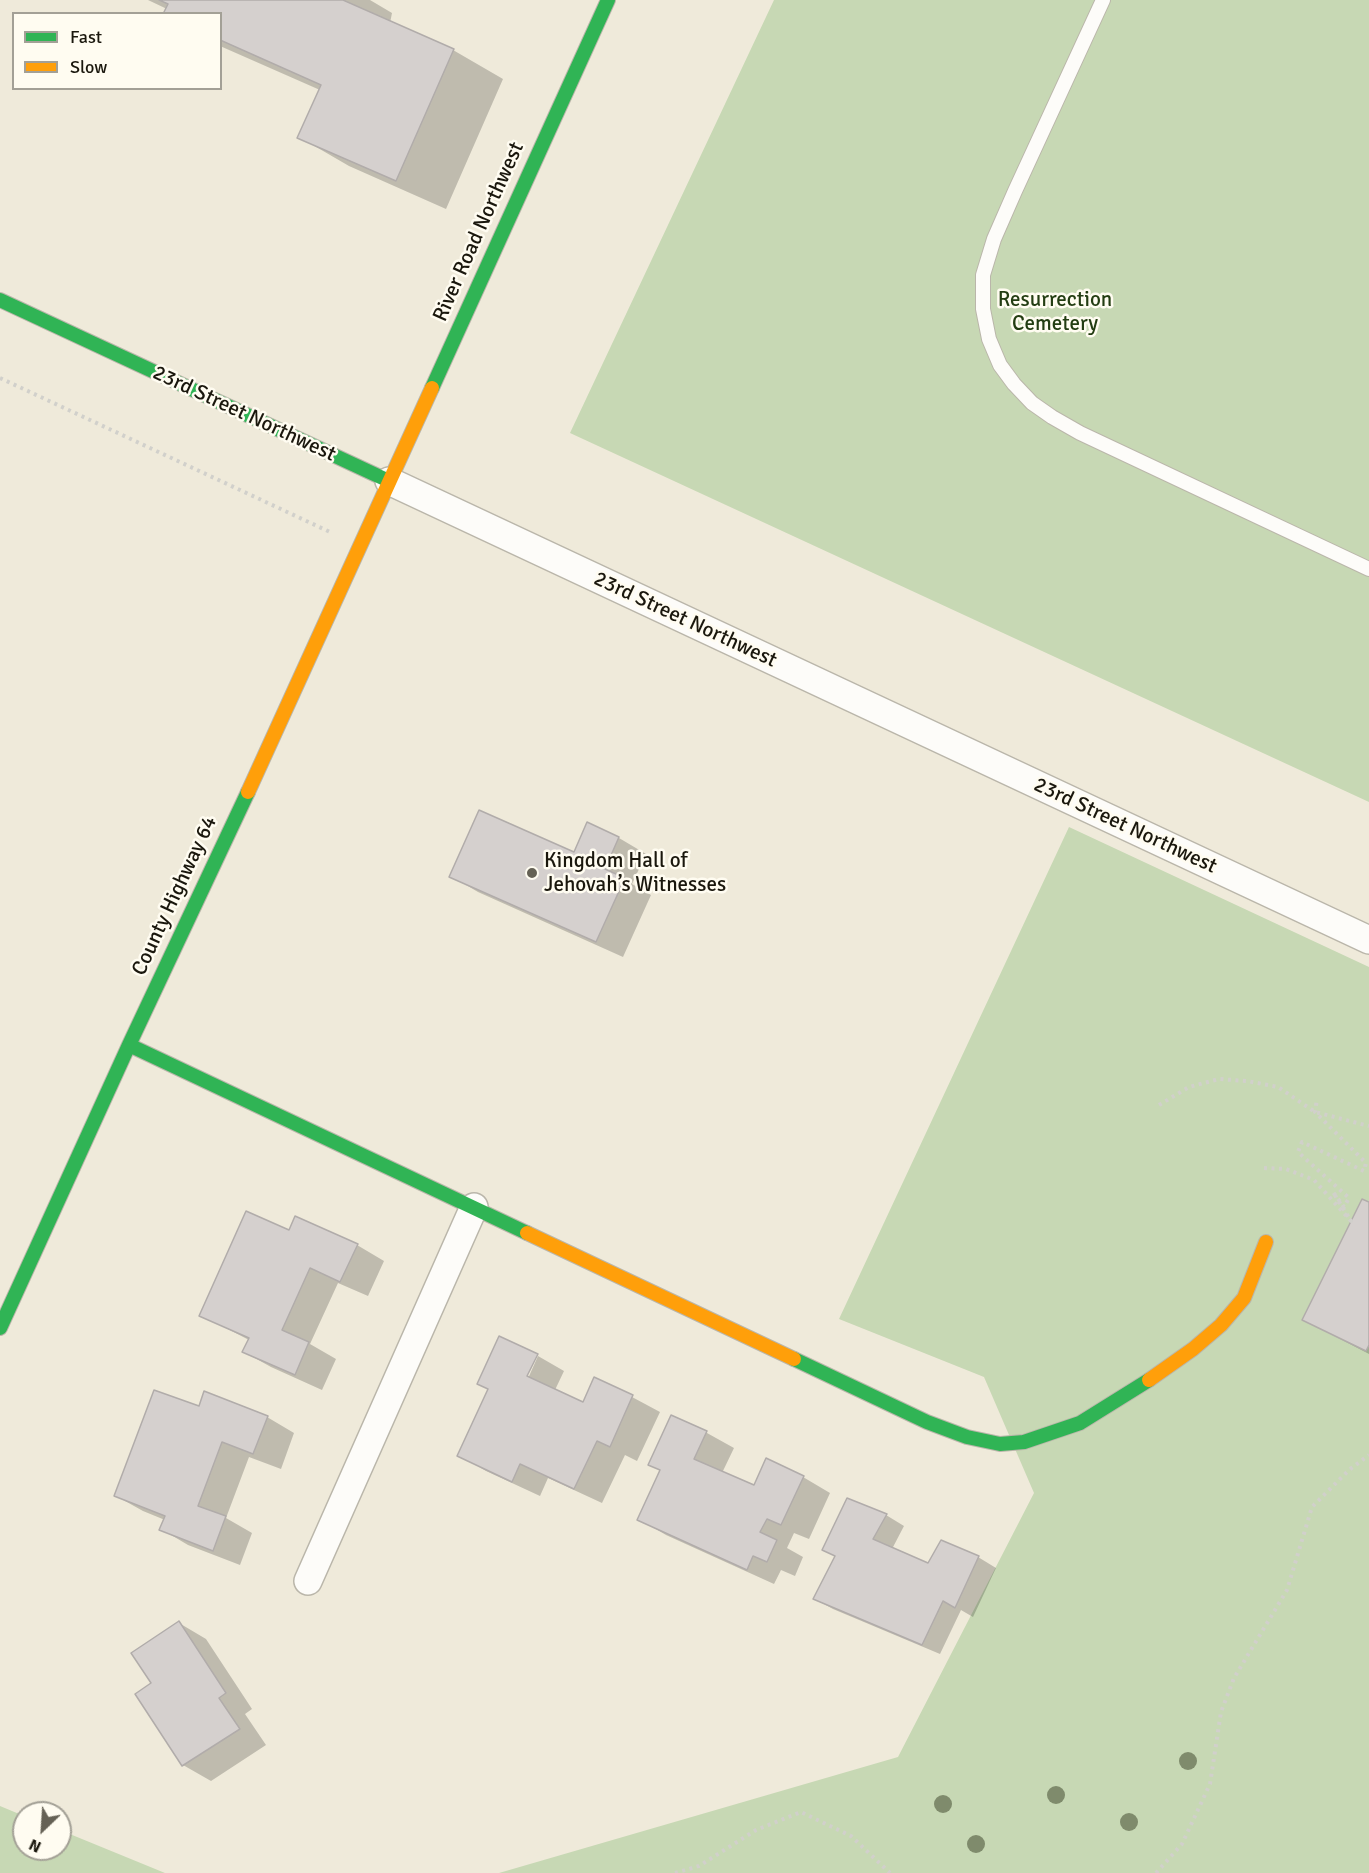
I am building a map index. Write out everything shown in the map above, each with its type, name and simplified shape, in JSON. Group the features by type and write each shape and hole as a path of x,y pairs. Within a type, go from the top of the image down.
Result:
{"street":[{"name":"River Road Northwest","path":"389,481 608,0"},
{"name":"23rd Street Northwest","path":"0,300 1369,940"},
{"name":"County Highway 64","path":"0,1328 389,481"},
{"path":"129,1045 927,1422 967,1437 1000,1444 1024,1442 1080,1423 1134,1390 1193,1349 1221,1325 1244,1298 1256,1274 1266,1242"},
{"path":"308,1581 474,1208"}],"lane":[{"path":"1103,0 994,239 983,275 983,309 989,339 1000,365 1032,403 1061,423 1369,569"}],"path":[{"path":"0,378 361,546"},
{"path":"1159,1105 1189,1087 1219,1079 1278,1087 1316,1112 1366,1163 1364,1171 1302,1142 1298,1152 1349,1198 1344,1207"},
{"path":"1316,1112 1317,1099"},
{"path":"1316,1112 1369,1126"},
{"path":"1264,1168 1286,1169 1314,1180 1351,1221"},
{"path":"1333,1192 1344,1207 1351,1221 1333,1192"},
{"path":"1156,1873 1182,1844 1210,1784 1224,1703 1234,1678 1287,1590 1312,1507 1349,1470 1369,1455"},
{"path":"675,1873 699,1866 756,1830 801,1812 852,1836 890,1873"}],"green space":[{"name":"Resurrection Cemetery","path":"774,0 1369,0 1369,802 570,433"},
{"path":"1069,827 1369,967 1369,1873 499,1873 898,1757 1034,1493 984,1377 839,1319"},
{"path":"0,1806 12,1811 12,1861 72,1861 72,1835 165,1873 0,1873"}],"building":[{"path":"159,0 343,0 454,49 396,181 297,138 321,85 222,41 222,12 164,12 168,4"},
{"name":"Kingdom Hall of Jehovah’s Witnesses","path":"479,810 574,852 587,822 619,837 605,869 625,878 596,942 449,877"},
{"path":"1362,1199 1369,1202 1369,1345 1366,1351 1302,1320"},
{"path":"246,1211 289,1230 295,1216 358,1244 340,1282 310,1268 282,1330 309,1342 295,1375 242,1352 249,1338 199,1316"},
{"path":"499,1336 538,1354 527,1376 583,1402 594,1377 633,1395 610,1447 597,1441 574,1489 520,1464 512,1482 457,1456 488,1389 477,1384"},
{"path":"154,1390 199,1406 204,1391 268,1416 253,1454 222,1442 198,1506 226,1516 213,1551 159,1530 165,1516 114,1496"},
{"path":"671,1415 707,1431 694,1459 754,1485 766,1458 804,1476 781,1525 767,1519 760,1532 777,1540 767,1562 753,1556 747,1570 637,1520 660,1470 648,1465"},
{"path":"847,1498 887,1514 873,1539 928,1563 941,1540 979,1556 955,1608 943,1601 922,1645 813,1599 835,1556 822,1550"},
{"path":"179,1621 226,1693 219,1698 240,1729 182,1766 135,1694 151,1683 131,1653"}],"traffic: fast":[{"path":"432,388 608,0"},
{"path":"0,300 389,481"},
{"path":"0,1328 248,792"},
{"path":"129,1045 527,1233"},
{"path":"794,1359 927,1422 967,1437 1000,1444 1024,1442 1080,1423 1149,1380"}],"traffic: slow":[{"path":"248,792 432,388"},
{"path":"527,1233 794,1359"},
{"path":"1149,1380 1193,1349 1221,1325 1244,1298 1266,1242"}],"place":[{"name":"Kingdom Hall of Jehovah’s Witnesses","path":"532,873"}]}
